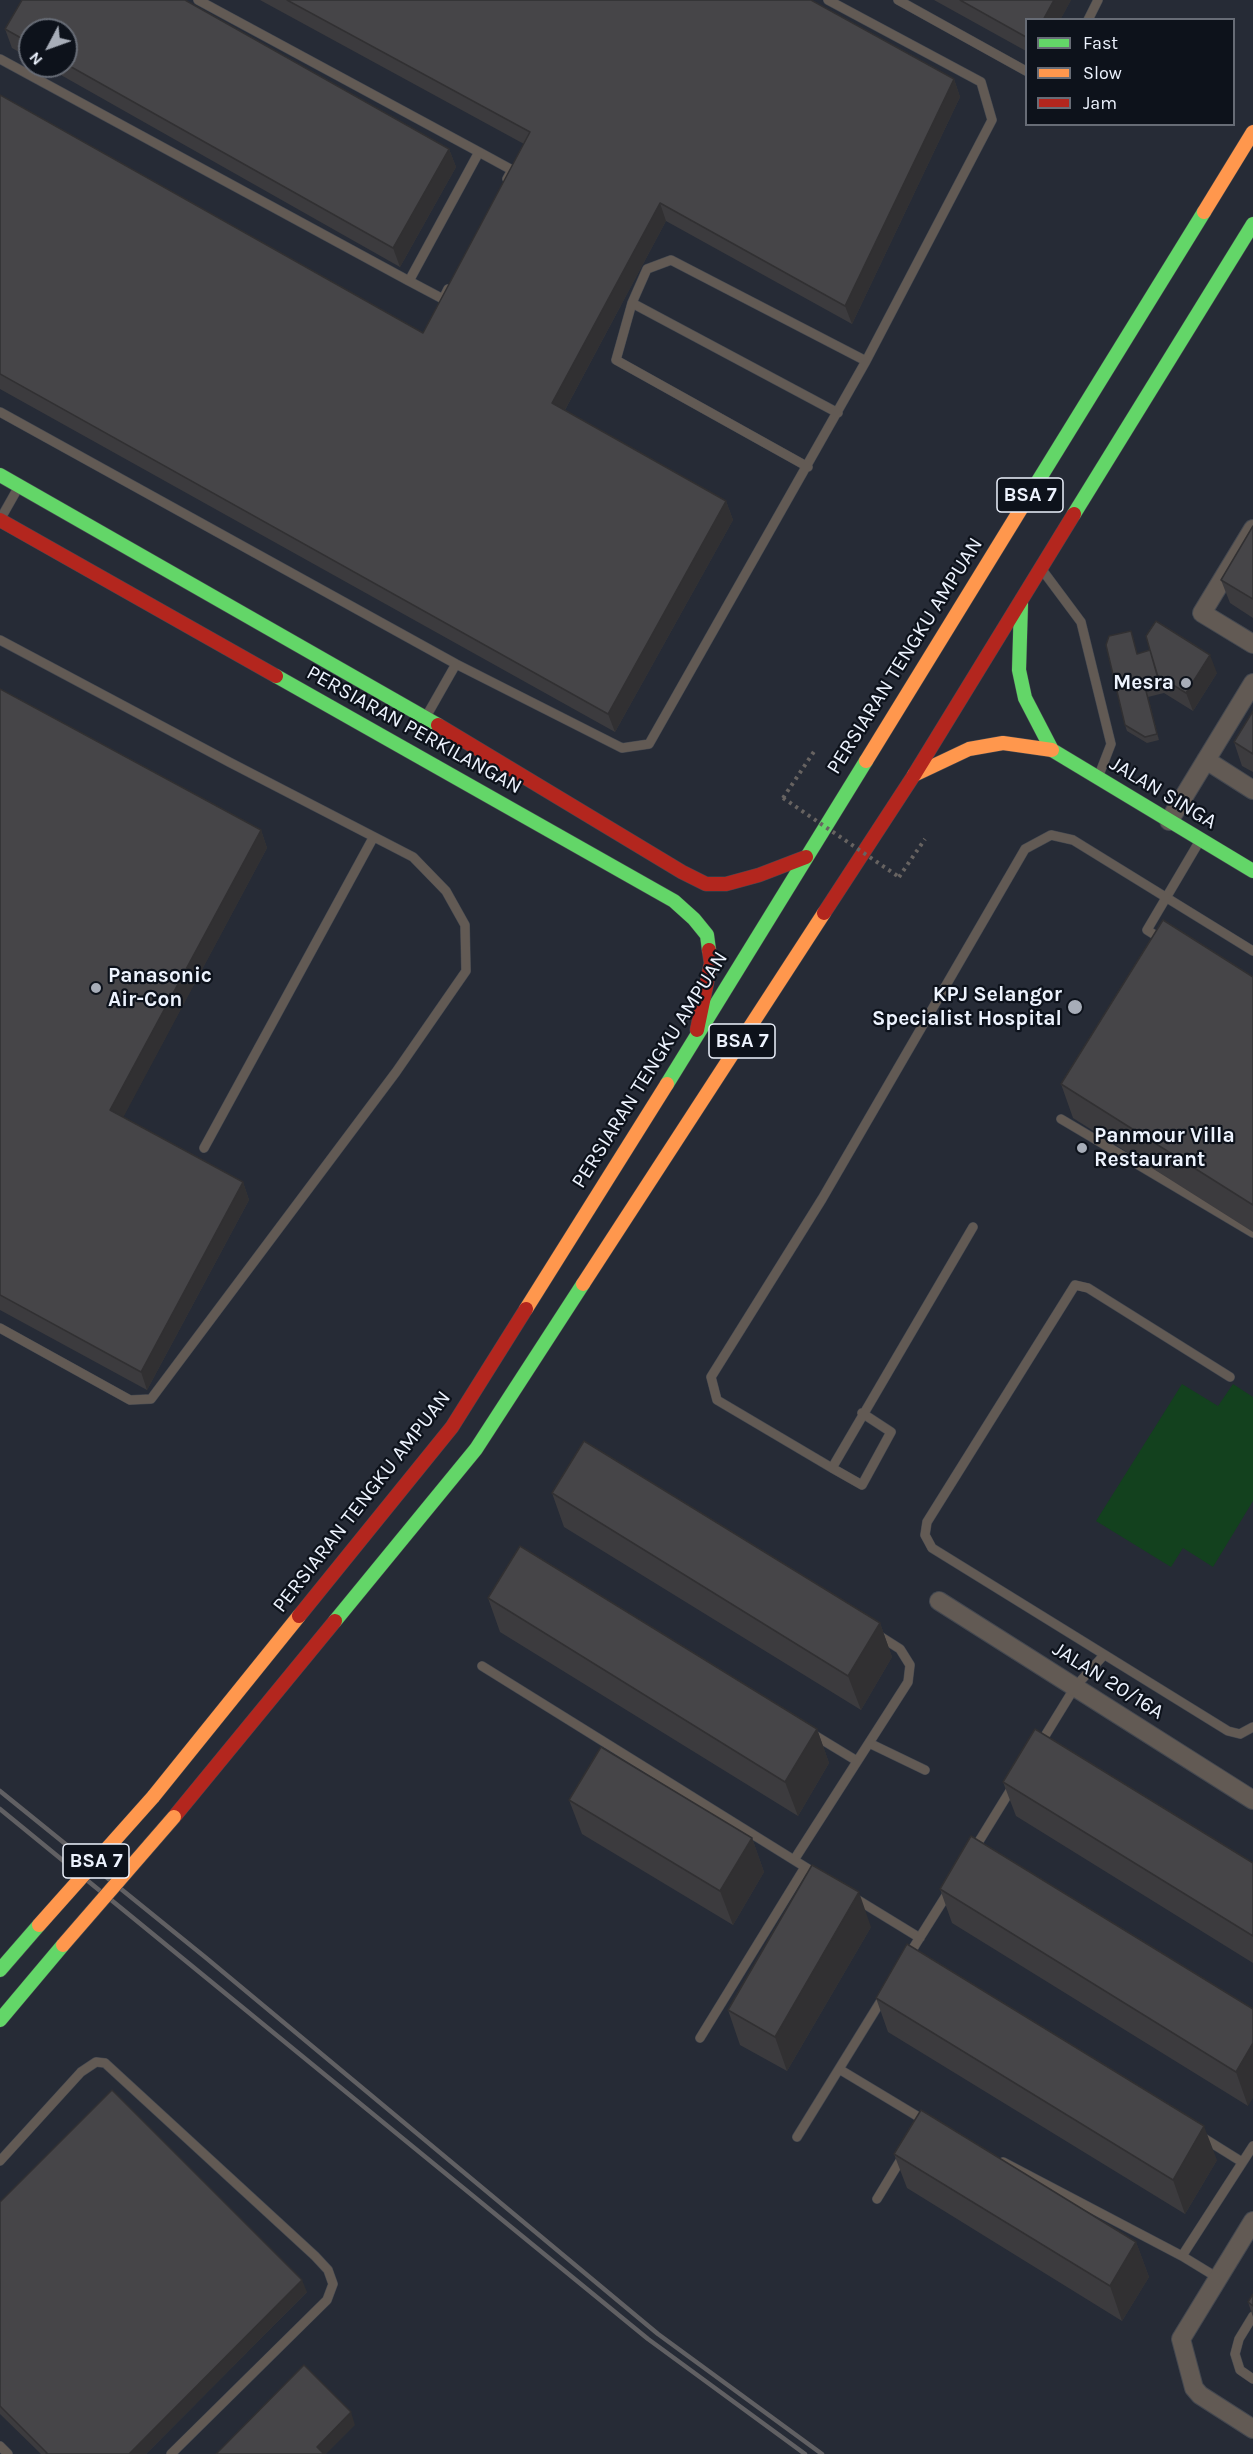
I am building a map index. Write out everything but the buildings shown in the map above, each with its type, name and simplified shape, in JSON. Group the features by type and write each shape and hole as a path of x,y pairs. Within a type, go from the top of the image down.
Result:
{"main road":[{"name":"PERSIARAN TENGKU AMPUAN","path":"0,1970 153,1797 452,1427 695,1040 1253,132"},
{"name":"BSA 7","path":"0,2020 174,1817 476,1449 914,775 1253,224"},
{"path":"0,475 425,717 682,872 706,884 726,884 759,875 806,857"},
{"name":"PERSIARAN PERKILANGAN","path":"0,520 674,901 694,919 707,935 711,963 695,1040"},
{"path":"1022,602 1019,670 1025,698 1052,750"},
{"path":"914,775 969,748 1003,743 1052,750"},
{"name":"JALAN SINGA","path":"1052,750 1253,871"}],"street":[{"path":"1253,529 1202,613 1253,644"},
{"path":"1169,820 1253,683"},
{"path":"1206,760 1253,790"},
{"name":"JALAN 20/16A","path":"939,1601 1253,1800"},
{"path":"1253,2221 1181,2339 1194,2388 1200,2395 1253,2429"}],"lane":[{"path":"198,0 512,170 501,190"},
{"path":"0,412 456,664 622,748 649,744 838,413 992,120 981,82 828,0"},
{"path":"898,0 1025,70"},
{"path":"1089,18 1098,0"},
{"path":"0,58 443,298 454,279"},
{"path":"410,281 479,152"},
{"path":"808,467 616,360 632,303 647,269 671,260 866,361"},
{"path":"632,303 838,413"},
{"path":"0,520 19,486"},
{"path":"1041,569 1081,622 1111,744 1098,777"},
{"path":"0,640 413,857 446,891 465,925 466,971 396,1072 151,1399 130,1400 0,1328"},
{"path":"425,717 456,664"},
{"path":"862,1413 891,1432 862,1485 717,1401 711,1377 822,1199 1025,849 1051,835 1073,840 1165,899 1253,951"},
{"path":"204,1148 373,838"},
{"path":"1176,948 1147,930 1201,840"},
{"path":"1061,1119 1253,1233"},
{"path":"832,1468 862,1413 973,1227"},
{"path":"1230,1377 1088,1288 1075,1285 927,1522 925,1535 932,1548 1228,1731 1240,1734 1253,1727"},
{"path":"794,1860 908,1682 910,1665 900,1649 870,1630"},
{"path":"1047,1755 1037,1749 1075,1688 1104,1655"},
{"path":"482,1665 824,1879"},
{"path":"806,1730 858,1761"},
{"path":"869,1743 925,1770"},
{"path":"967,1862 1019,1777"},
{"path":"978,1843 988,1850"},
{"path":"700,2038 805,1867"},
{"path":"903,1964 955,1881"},
{"path":"843,1891 920,1938"},
{"path":"909,1955 919,1961"},
{"path":"797,2137 892,1983"},
{"path":"0,2161 81,2072 96,2062 105,2063 328,2270 333,2284 327,2300 171,2454"},
{"path":"839,2069 936,2127"},
{"path":"919,2131 925,2121"},
{"path":"1192,2131 1242,2162"},
{"path":"1182,2256 1253,2146"},
{"path":"877,2199 907,2150"},
{"path":"989,2154 1182,2256 1218,2278"},
{"path":"1253,2316 1239,2339 1235,2354 1240,2370 1253,2379"},
{"path":"0,2446 8,2454"}],"path":[{"path":"815,750 783,798 899,877 925,840"}],"green space":[{"path":"1182,1384 1218,1406 1233,1384 1253,1397 1253,1501 1213,1567 1183,1548 1171,1567 1096,1521"}],"railway":[{"path":"0,1791 205,1957 658,2334 822,2454"},
{"path":"0,1809 648,2339 805,2454"}],"traffic: fast":[{"path":"1027,499 1204,212"},
{"path":"1074,514 1253,224"},
{"path":"0,475 438,725"},
{"path":"1021,604 1019,670 1025,698 1052,750"},
{"path":"276,676 674,901 694,919 707,935 709,950"},
{"path":"1052,750 1253,871"},
{"path":"667,1084 866,761"},
{"path":"335,1621 476,1449 583,1284"},
{"path":"0,1970 39,1925"},
{"path":"0,2020 63,1945"}],"traffic: slow":[{"path":"1204,212 1253,132"},
{"path":"866,761 1027,499"},
{"path":"914,775 969,749 1003,743 1052,750"},
{"path":"583,1284 824,913"},
{"path":"526,1309 667,1084"},
{"path":"153,1797 299,1616"},
{"path":"39,1925 153,1797"},
{"path":"63,1945 174,1817"}],"traffic: jam":[{"path":"824,913 914,775 1074,514"},
{"path":"0,520 276,676"},
{"path":"438,725 682,872 706,884 726,884 759,875 806,857"},
{"path":"697,1030 711,963 709,950"},
{"path":"299,1616 452,1427 526,1309"},
{"path":"174,1817 335,1621"}],"place":[{"name":"Mesra","path":"1186,683"},
{"name":"Panasonic Air-Con","path":"96,988"},
{"name":"KPJ Selangor Specialist Hospital","path":"1075,1007"},
{"name":"Panmour Villa Restaurant","path":"1082,1148"}]}
